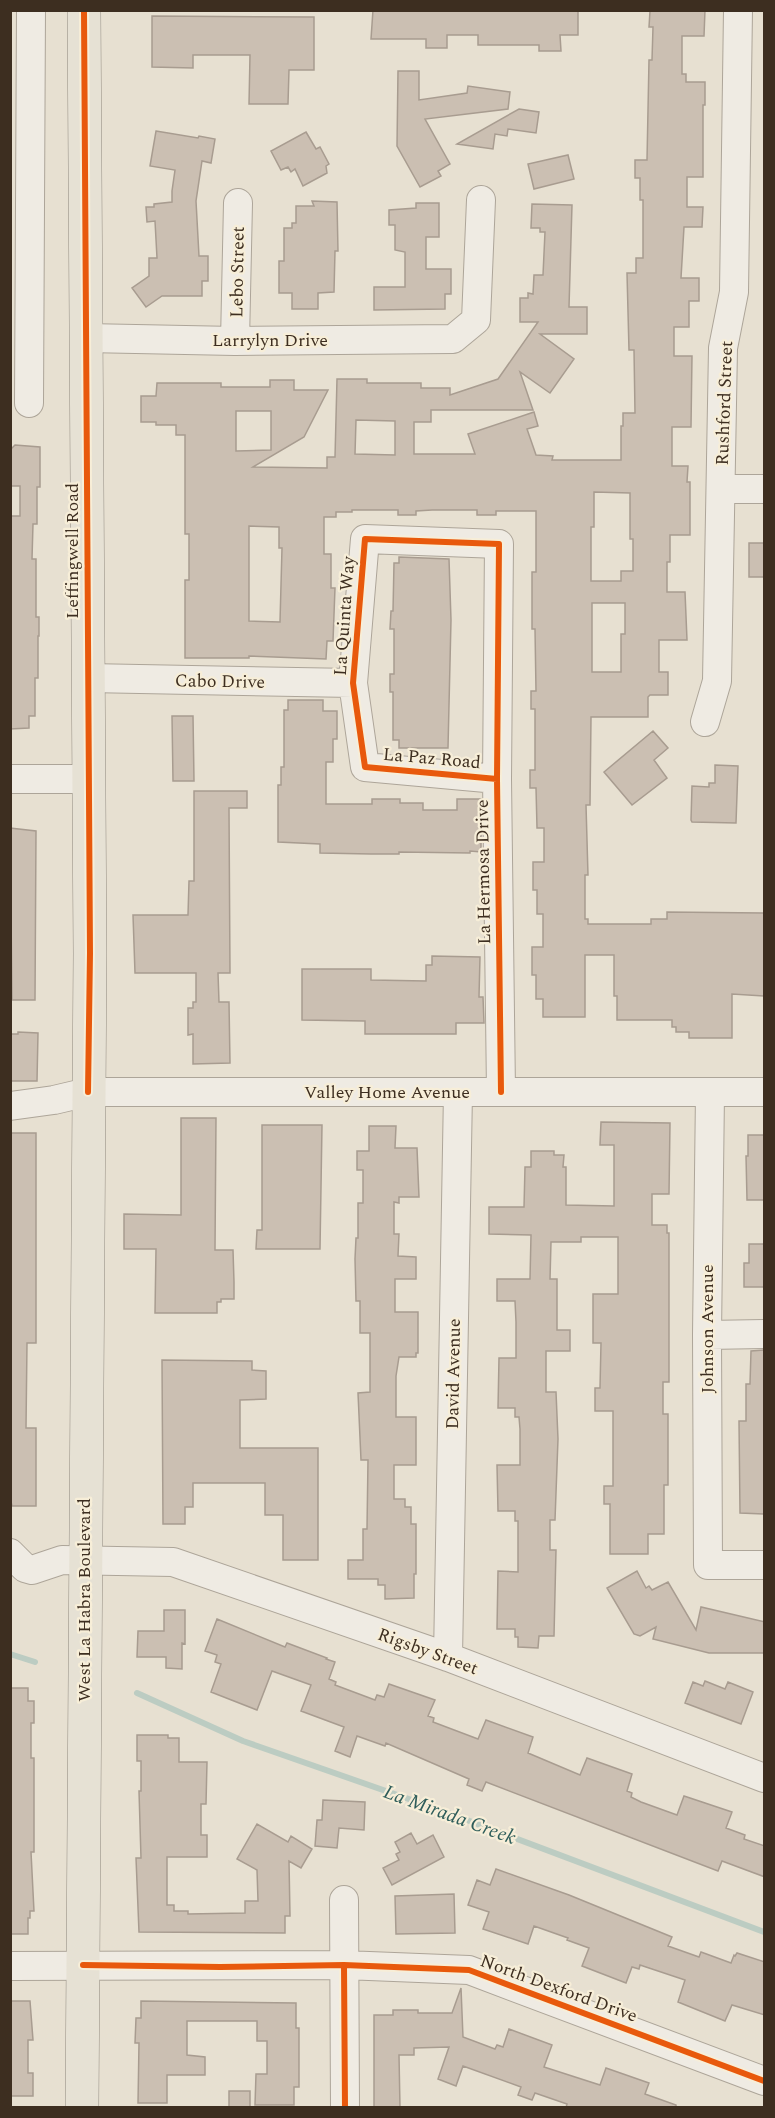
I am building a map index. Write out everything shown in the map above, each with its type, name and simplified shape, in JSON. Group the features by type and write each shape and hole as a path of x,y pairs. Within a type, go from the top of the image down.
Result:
{"main road":[{"name":"Leffingwell Road","path":"84,10 90,953 88,1092"},
{"name":"West La Habra Boulevard","path":"82,2108 88,1092"}],"street":[{"path":"29,404 19,310 20,82 31,10"},
{"name":"Rushford Street","path":"705,722 717,681 723,348 734,292 738,10"},
{"name":"Larrylyn Drive","path":"86,338 235,341 453,339 476,320 481,200"},
{"name":"Lebo Street","path":"235,341 238,203"},
{"path":"721,489 765,489"},
{"name":"La Hermosa Drive","path":"365,539 499,544 497,779 501,1092"},
{"name":"La Quinta Way","path":"365,539 353,683 365,767"},
{"name":"Cabo Drive","path":"88,678 353,683"},
{"name":"La Paz Road","path":"365,767 497,779"},
{"path":"10,779 88,779"},
{"name":"Valley Home Avenue","path":"10,1106 54,1101 88,1092 765,1092"},
{"name":"David Avenue","path":"448,1657 458,1092"},
{"name":"Johnson Avenue","path":"710,1093 706,1335 708,1565 765,1565"},
{"path":"706,1335 765,1335"},
{"path":"10,1553 25,1568 32,1570 62,1560 84,1560"},
{"name":"Rigsby Street","path":"84,1560 173,1562 448,1657 765,1778"},
{"path":"344,1900 345,2108"},
{"name":"North Dexford Drive","path":"10,1966 344,1965 470,1970 765,2081"}],"building":[{"path":"373,10 578,10 578,35 560,35 561,51 539,51 539,45 478,45 478,35 447,35 447,48 426,48 426,39 371,39"},
{"path":"705,10 704,36 682,36 682,74 686,74 686,82 705,82 703,177 687,177 687,207 703,207 702,227 684,227 681,278 699,278 699,301 689,301 689,327 674,327 674,356 692,356 691,427 672,427 672,466 688,466 690,535 670,535 667,592 685,592 687,640 659,640 659,672 668,672 668,695 648,697 648,717 591,717 590,805 586,805 588,875 585,875 585,919 588,919 588,924 651,924 651,919 667,919 667,912 765,913 765,996 732,994 732,1038 689,1038 689,1032 676,1032 676,1027 672,1027 672,1020 617,1020 617,996 614,996 614,955 585,955 585,1017 543,1017 543,999 536,999 536,975 532,975 532,947 543,947 543,914 537,914 537,890 533,890 533,862 544,862 544,828 537,828 536,788 530,788 530,770 535,770 535,709 531,709 531,691 536,691 535,629 532,629 532,572 536,572 536,511 496,511 496,515 477,515 477,510 432,510 416,511 416,515 398,515 398,510 352,510 352,512 336,512 336,517 324,517 324,554 331,554 331,588 335,588 333,641 327,641 326,659 249,656 249,658 185,658 185,580 189,580 189,534 185,534 185,435 176,435 176,425 141,422 141,396 156,396 157,383 221,383 221,387 270,387 270,380 294,380 294,390 328,390 304,437 253,467 327,468 327,457 335,457 337,379 367,379 367,383 421,383 421,388 450,388 450,395 498,379 538,322 520,322 520,298 528,298 528,293 533,294 534,275 543,275 545,232 540,232 540,228 531,228 532,204 572,205 569,307 587,307 587,334 540,334 574,359 550,393 520,372 533,410 431,410 431,422 414,422 414,454 475,454 468,434 534,412 538,426 527,429 536,455 553,456 552,460 621,460 623,413 635,413 634,350 629,350 627,273 636,273 636,258 643,258 643,200 640,200 640,178 635,178 635,160 647,160 649,60 652,60 653,27 649,27 650,11","holes":["236,411 271,411 271,450 236,451","356,420 395,421 395,455 355,454","594,492 630,493 633,571 621,571 621,581 591,581 591,527 594,527","249,526 279,527 279,548 282,548 280,622 249,621","592,603 625,603 625,634 621,634 621,672 592,672"]},
{"path":"152,16 314,17 314,70 289,70 288,104 249,104 250,55 193,55 193,68 152,67"},
{"path":"398,71 419,71 419,100 467,93 468,86 510,92 508,109 425,119 450,164 438,171 441,176 420,187 397,146"},
{"path":"519,109 539,112 536,133 508,129 507,136 495,134 493,149 457,144"},
{"path":"156,131 215,139 211,163 202,161 196,201 199,256 208,256 208,281 202,281 202,296 162,296 146,307 132,288 149,276 149,258 157,258 155,221 147,222 146,207 172,202 175,170 150,166"},
{"path":"306,132 316,149 320,147 329,164 326,166 327,173 303,186 295,169 291,172 288,167 281,170 271,151"},
{"path":"568,155 574,179 534,189 528,164"},
{"path":"312,201 337,202 338,251 335,251 334,292 318,293 318,309 292,309 292,293 279,293 279,261 284,261 284,228 292,228 292,223 296,223 296,206 314,206"},
{"path":"416,203 439,203 439,237 426,237 426,269 451,269 451,294 445,294 445,309 374,310 374,287 405,287 405,252 395,250 395,225 389,225 389,210 416,208"},
{"path":"15,445 40,447 40,487 37,487 37,524 33,524 32,559 36,559 36,617 39,617 39,636 38,678 35,678 35,716 29,716 29,728 10,729 10,516 20,516 20,486 10,486 10,450"},
{"path":"749,543 765,543 765,577 749,577"},
{"path":"399,557 449,559 451,620 448,748 399,748 399,740 393,740 393,692 390,692 390,674 394,674 394,629 390,629 391,611 393,611 394,563 399,563"},
{"path":"288,700 323,700 323,711 337,711 337,739 333,739 333,762 326,762 326,804 372,804 372,799 400,799 400,803 423,803 423,810 457,810 457,799 481,799 481,852 320,853 320,844 278,842 278,785 281,785 281,767 284,767 284,710 288,710"},
{"path":"172,716 193,716 194,781 173,781"},
{"path":"653,731 668,748 654,760 667,778 632,805 604,772"},
{"path":"715,765 738,766 736,823 692,822 691,820 692,786 709,787 709,783 715,783"},
{"path":"194,791 247,791 247,808 229,808 230,973 218,973 219,1002 229,1002 230,1063 193,1064 193,1034 188,1035 188,1008 193,1008 193,1002 196,1002 196,973 135,973 133,915 188,915 189,881 194,881"},
{"path":"10,828 36,831 35,1000 12,1000"},
{"path":"432,956 480,957 479,997 483,997 484,1023 456,1023 456,1034 365,1034 365,1021 302,1020 302,969 371,969 371,980 426,981 426,965 432,965"},
{"path":"18,1032 38,1033 37,1081 10,1081 10,1034 18,1034"},
{"path":"181,1118 216,1118 215,1250 233,1250 234,1282 234,1299 221,1299 221,1302 217,1302 217,1313 155,1313 156,1249 124,1249 124,1214 181,1215"},
{"path":"601,1122 670,1123 669,1194 652,1194 652,1225 667,1225 667,1233 669,1233 669,1382 663,1382 663,1414 668,1414 668,1485 664,1485 664,1534 648,1534 648,1554 610,1554 610,1504 604,1504 604,1486 613,1486 613,1411 595,1411 595,1388 600,1388 601,1343 593,1343 593,1294 618,1294 618,1237 581,1237 581,1242 551,1242 550,1279 557,1279 557,1330 570,1330 570,1351 546,1351 546,1392 556,1392 558,1439 555,1520 550,1520 550,1550 556,1550 554,1636 539,1636 538,1648 518,1647 515,1629 497,1629 498,1571 518,1572 518,1521 515,1521 515,1511 498,1511 497,1465 520,1465 520,1429 519,1417 515,1417 515,1408 498,1408 499,1358 516,1358 516,1322 515,1301 497,1301 497,1279 530,1279 531,1235 489,1234 489,1207 524,1207 525,1167 531,1167 531,1151 554,1151 554,1155 564,1155 566,1205 614,1206 614,1145 600,1145"},
{"path":"262,1125 322,1125 320,1249 256,1249 257,1230 262,1230"},
{"path":"369,1126 396,1126 395,1148 417,1148 419,1197 399,1197 399,1203 394,1202 394,1234 399,1234 398,1256 416,1257 416,1279 395,1279 395,1312 418,1312 418,1353 416,1357 399,1357 396,1376 396,1417 416,1417 416,1465 394,1465 394,1499 405,1499 405,1507 411,1507 411,1524 416,1524 414,1598 385,1599 385,1585 378,1585 378,1579 348,1579 348,1560 363,1560 363,1529 367,1529 368,1460 361,1460 358,1393 370,1392 370,1333 360,1333 360,1301 356,1301 355,1259 356,1238 358,1238 358,1203 363,1203 363,1170 357,1170 357,1151 369,1151"},
{"path":"10,1133 36,1133 36,1343 27,1343 26,1428 36,1428 36,1506 12,1506 10,1498"},
{"path":"748,1135 765,1135 765,1200 747,1200"},
{"path":"749,1244 765,1244 765,1287 744,1287 744,1263 749,1263"},
{"path":"765,1350 765,1514 740,1513 739,1421 746,1421 746,1384 750,1384 751,1351"},
{"path":"162,1360 252,1361 252,1370 266,1371 266,1399 240,1400 240,1448 318,1448 318,1560 283,1560 283,1515 265,1515 265,1483 193,1483 193,1507 185,1507 185,1524 163,1524"},
{"path":"637,1571 646,1588 649,1586 652,1590 668,1582 696,1630 701,1607 765,1622 765,1653 709,1653 653,1639 656,1627 640,1636 634,1634 607,1588"},
{"path":"164,1610 185,1610 182,1669 166,1668 166,1657 137,1657 138,1631 164,1631"},
{"path":"217,1619 285,1647 287,1643 335,1662 329,1679 336,1682 335,1685 375,1700 377,1695 384,1697 389,1684 435,1700 428,1716 434,1718 433,1722 478,1739 486,1720 533,1737 528,1753 580,1775 587,1758 632,1774 627,1791 632,1793 631,1797 641,1802 677,1815 684,1796 732,1812 726,1828 745,1835 744,1839 765,1846 765,1877 722,1861 718,1871 486,1782 482,1791 467,1785 469,1779 386,1743 385,1746 357,1736 350,1757 335,1751 344,1727 301,1711 311,1685 272,1671 257,1710 211,1692 221,1664 215,1662 217,1655 205,1651"},
{"path":"705,1681 725,1689 728,1682 753,1692 741,1724 685,1703 693,1682 703,1686"},
{"path":"10,1688 28,1688 28,1701 34,1701 34,1723 31,1723 31,1758 34,1758 34,1852 31,1852 34,1911 30,1911 30,1918 28,1918 28,1934 10,1934"},
{"path":"137,1735 168,1735 168,1738 179,1738 179,1762 207,1762 206,1804 201,1804 201,1835 207,1835 207,1857 167,1857 167,1905 174,1905 174,1911 188,1911 188,1914 245,1913 245,1901 258,1901 257,1870 237,1859 257,1824 288,1842 291,1836 312,1849 301,1868 289,1861 290,1916 285,1916 285,1933 139,1932 136,1858 141,1858 139,1791 141,1791 141,1761 137,1761"},
{"path":"323,1800 365,1802 364,1830 339,1828 337,1848 315,1846 317,1820 322,1820"},
{"path":"411,1833 417,1844 433,1835 444,1857 392,1885 383,1868 399,1860 396,1854 400,1852 395,1842"},
{"path":"496,1869 569,1895 672,1937 668,1946 699,1957 701,1952 731,1963 737,1953 765,1962 765,2015 732,2005 725,2021 678,2002 685,1980 640,1965 639,1969 632,1967 626,1983 582,1966 589,1948 534,1926 528,1944 483,1929 489,1912 468,1905 477,1880 490,1885"},
{"path":"454,1894 455,1933 396,1934 395,1896"},
{"path":"461,1988 463,2037 495,2049 497,2045 503,2047 509,2029 552,2045 544,2067 600,2085 606,2068 649,2083 645,2094 676,2105 676,2108 566,2108 567,2104 535,2093 532,2100 518,2095 521,2087 463,2066 456,2086 438,2079 449,2047 414,2048 414,2055 399,2055 400,2108 374,2108 374,2015 393,2015 393,2010 452,2013"},
{"path":"10,2001 30,2001 33,2040 28,2040 28,2073 33,2073 33,2096 10,2096"},
{"path":"141,2001 296,2003 296,2028 299,2028 299,2087 294,2087 294,2105 255,2105 256,2074 267,2074 267,2041 257,2041 257,2021 187,2021 187,2055 205,2057 205,2075 167,2075 167,2103 138,2103 139,2043 135,2043 136,2018 141,2018"},
{"path":"229,2091 250,2091 250,2108 229,2108"}],"waterway":[{"name":"La Mirada Creek","path":"10,1654 35,1662"},
{"name":"La Mirada Creek","path":"137,1693 243,1741 443,1811 764,1932"}],"cycle path":[{"path":"84,10 90,953 88,1092"},
{"path":"497,779 365,767 353,683 365,539 499,544 497,779 501,1092"},
{"path":"83,1965 220,1967 344,1965 469,1970 764,2081"},
{"path":"344,1965 345,2108"}]}
